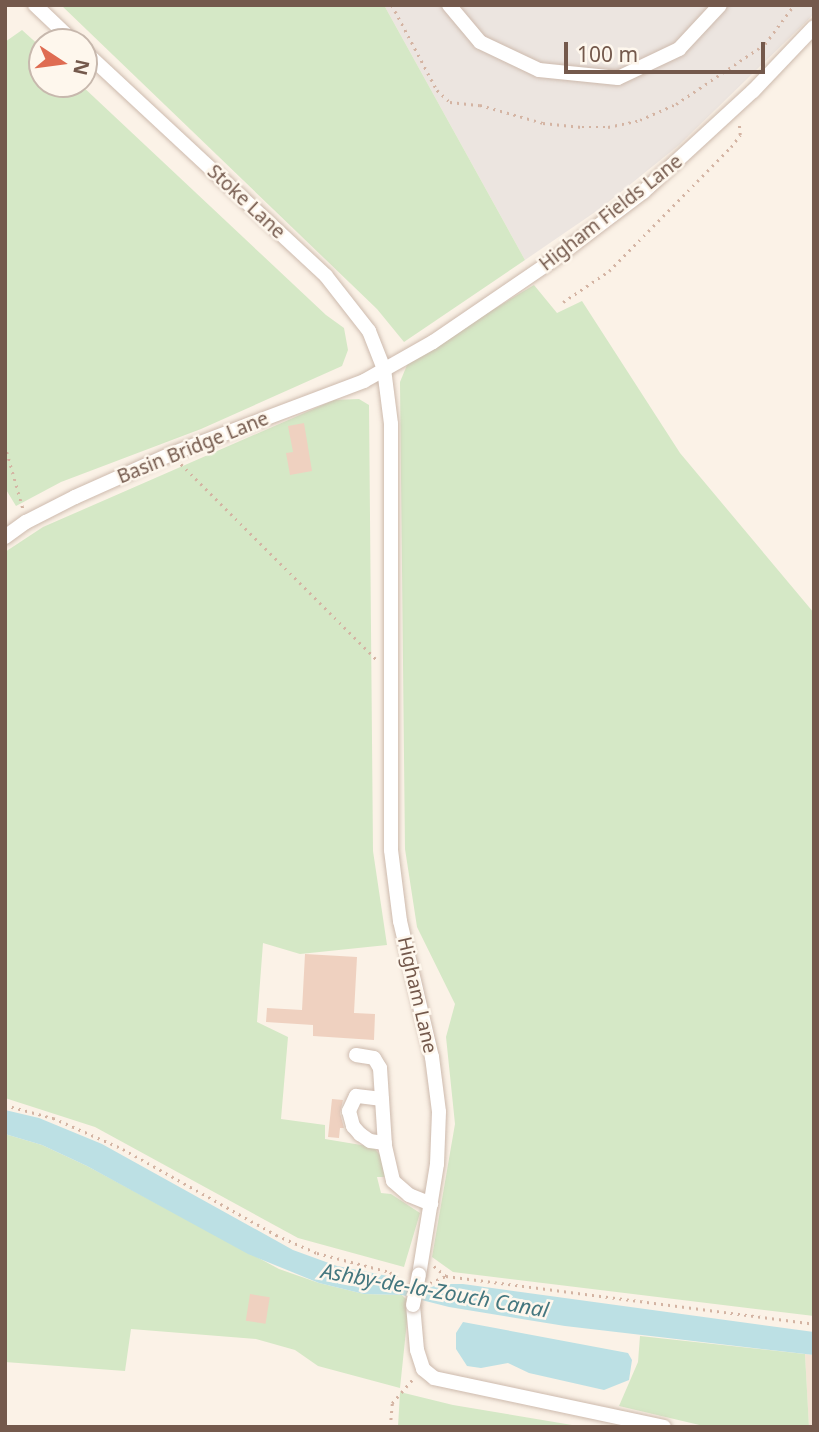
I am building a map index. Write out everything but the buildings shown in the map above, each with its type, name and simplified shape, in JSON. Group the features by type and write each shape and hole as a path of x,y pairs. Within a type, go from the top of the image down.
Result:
{"street":[{"path":"35,5 59,28"},
{"path":"449,5 480,42 539,70 618,78 679,50 720,5"},
{"name":"Higham Fields Lane","path":"384,369 433,342 532,275 642,192 732,111 814,27"},
{"name":"Stoke Lane","path":"98,64 326,276 369,331 384,369"},
{"name":"Basin Bridge Lane","path":"5,537 26,522 171,454 364,381 384,369"},
{"name":"Higham Lane","path":"384,369 391,424 391,850 400,920 427,1034 439,1111 431,1204 420,1280 413,1305 414,1333 423,1368"},
{"path":"356,1055 369,1056 378,1062 385,1143 393,1181 410,1195 431,1204"},
{"path":"382,1099 356,1096 349,1111 353,1126 360,1134 370,1140 385,1143"},
{"path":"423,1368 434,1378 450,1382 664,1427"}],"path":[{"path":"564,302 609,271 731,147 740,135 740,124 732,111"},
{"path":"5,445 26,522"},
{"path":"171,454 390,672"},
{"path":"5,1105 53,1118 123,1149 276,1235 307,1248 390,1272 403,1281 446,1276 814,1324"},
{"path":"390,1427 392,1403 397,1394 423,1368"}],"shaded area":[{"path":"384,5 814,5 814,14 679,145 601,208 525,260"},
{"path":"805,1354 814,1355 814,1427 809,1427"}],"green space":[{"path":"61,5 384,5 525,260 404,342 377,309 98,41 98,28 85,28"},
{"path":"22,30 28,35 28,98 95,98 326,315 344,328 348,350 342,366 201,429 61,482 16,506 5,488 5,42"},
{"path":"534,285 557,313 582,301 680,453 814,613 814,1316 453,1272 432,1257 455,1124 446,1037 455,1004 417,927 405,849 400,382 407,365 424,351"},
{"path":"359,399 369,405 373,851 387,945 300,954 263,943 257,1022 288,1037 281,1119 325,1125 325,1139 373,1147 382,1157 386,1177 377,1177 381,1193 391,1194 420,1213 404,1267 298,1238 95,1127 5,1098 5,552 43,527 334,400"},
{"path":"5,1134 42,1145 87,1166 279,1269 319,1283 364,1294 402,1295 409,1302 400,1388 318,1366 295,1350 256,1339 131,1329 125,1371 5,1362"},
{"path":"640,1336 805,1354 809,1427 708,1427 619,1406 638,1362"},
{"path":"400,1392 453,1405 584,1427 398,1427"}],"water":[{"name":"Ashby-de-la-Zouch Canal","path":"5,1110 39,1118 102,1144 293,1250 337,1266 388,1276 401,1284 427,1289 439,1284 463,1284 814,1332 814,1355 565,1326 449,1307 402,1295 364,1294 319,1283 248,1254 87,1166 42,1145 5,1134"},
{"path":"463,1322 628,1353 632,1360 629,1380 604,1390 529,1373 508,1363 481,1368 467,1366 456,1349 456,1333"}]}
